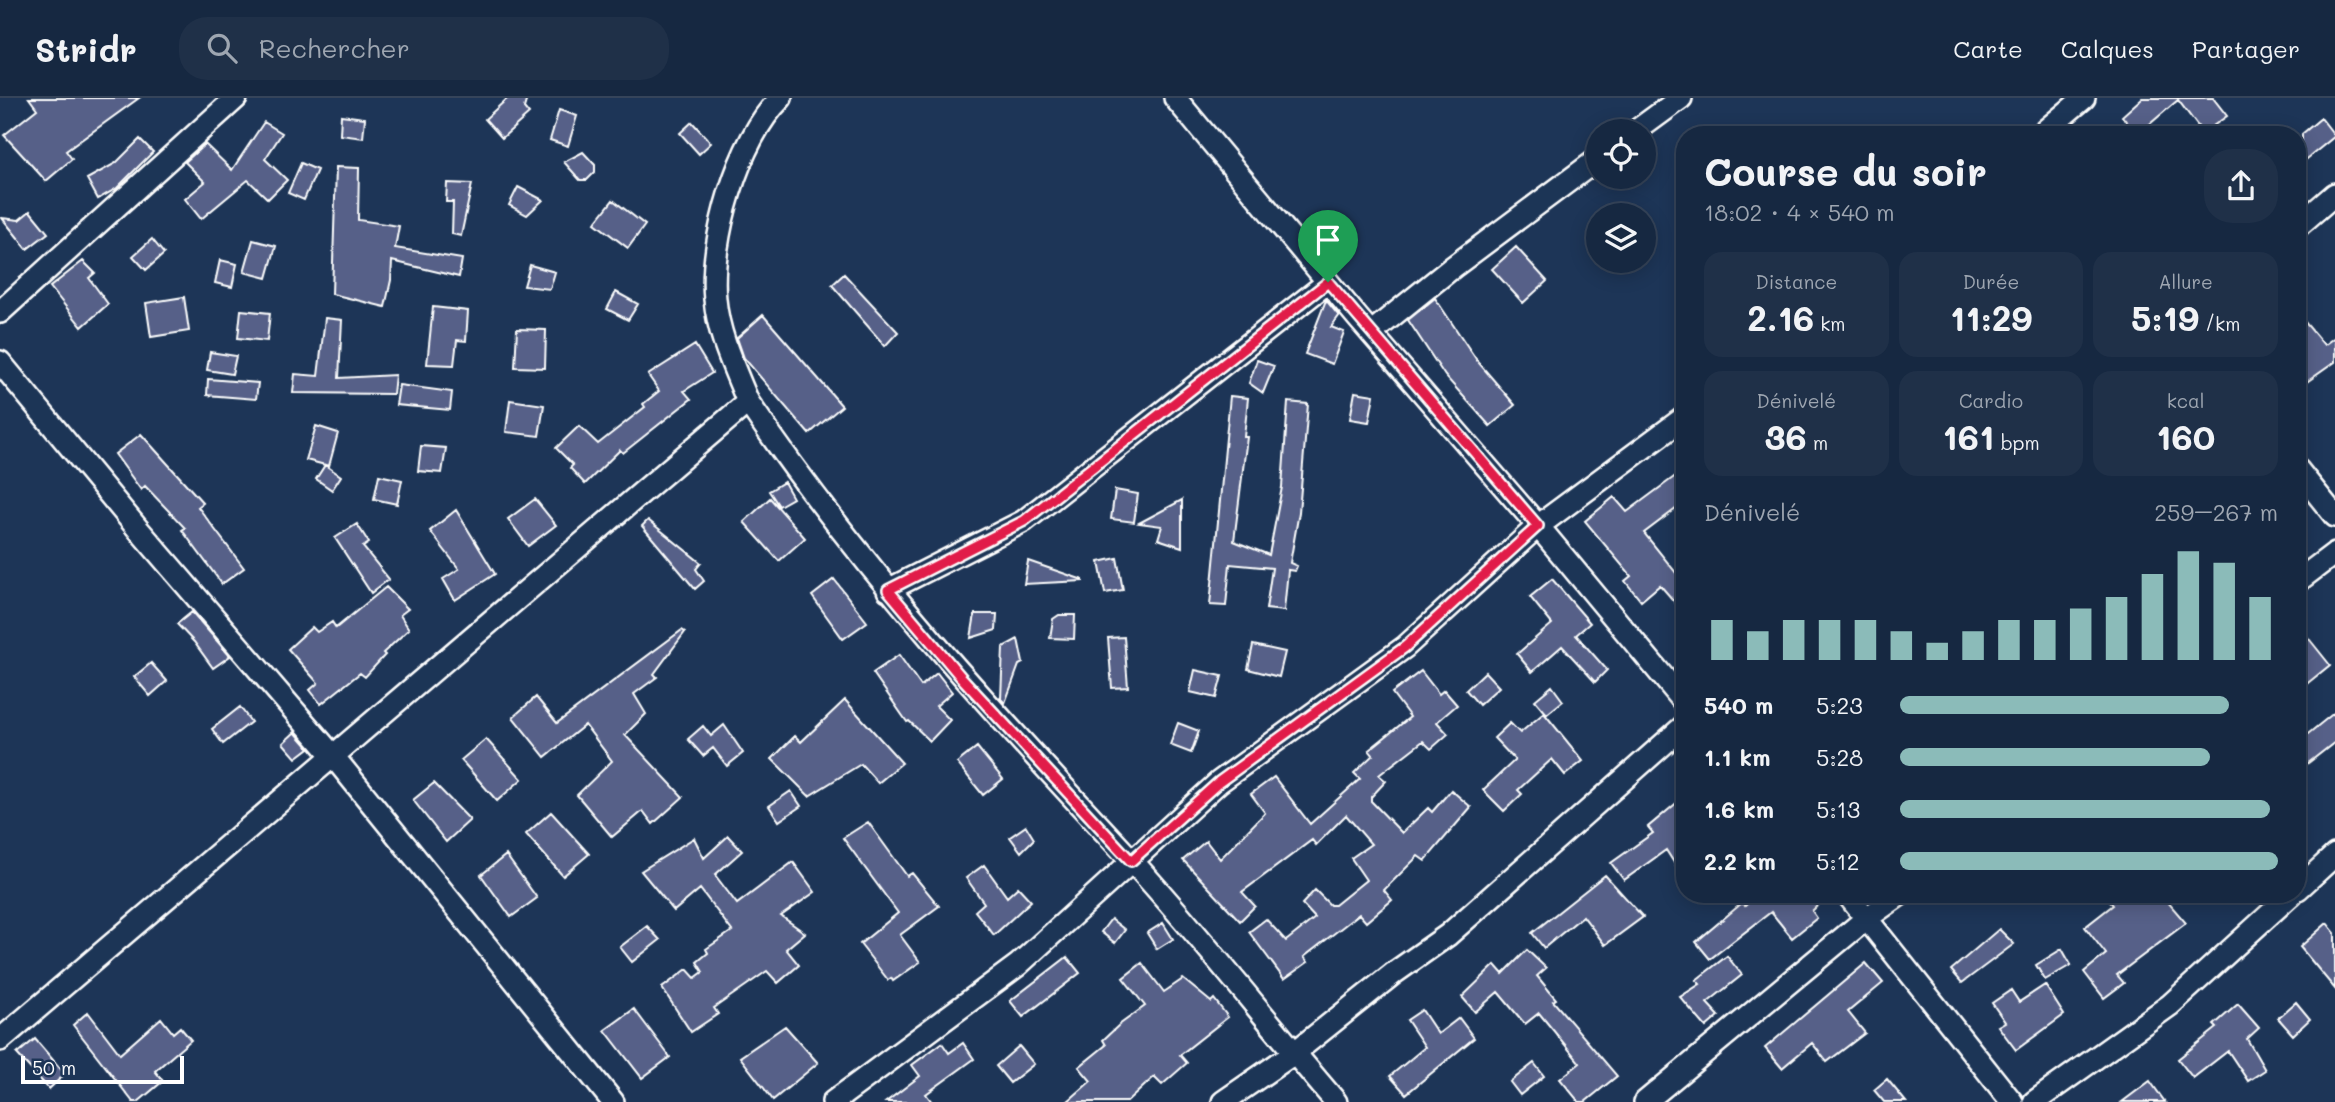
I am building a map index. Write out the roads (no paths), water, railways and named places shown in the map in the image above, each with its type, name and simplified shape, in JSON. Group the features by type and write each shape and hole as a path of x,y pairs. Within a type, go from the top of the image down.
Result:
{"street":[{"path":"0,312 236,98"},
{"path":"781,98 744,153 723,220 713,276 718,320 748,402 788,460 888,590 979,698 1131,861 1336,1102"},
{"path":"1175,98 1676,692"},
{"path":"1652,119 1681,98"},
{"path":"2051,126 2084,98"},
{"path":"1371,333 1453,267 1586,168"},
{"path":"2306,219 2335,194"},
{"path":"888,590 1024,521 1328,282"},
{"path":"0,362 333,756 613,1102"},
{"path":"0,1040 748,402"},
{"path":"833,1102 1018,965 1219,782 1405,647 1538,526 1676,424"},
{"path":"2306,481 2335,516"},
{"path":"2306,574 2335,553"},
{"path":"1223,1102 1294,1053 1394,973 1448,935 1676,733"},
{"path":"2306,882 2335,855"},
{"path":"1854,903 2011,1102"},
{"path":"1645,1102 1888,903"},
{"path":"2034,1102 2170,1005 2282,903"}]}
